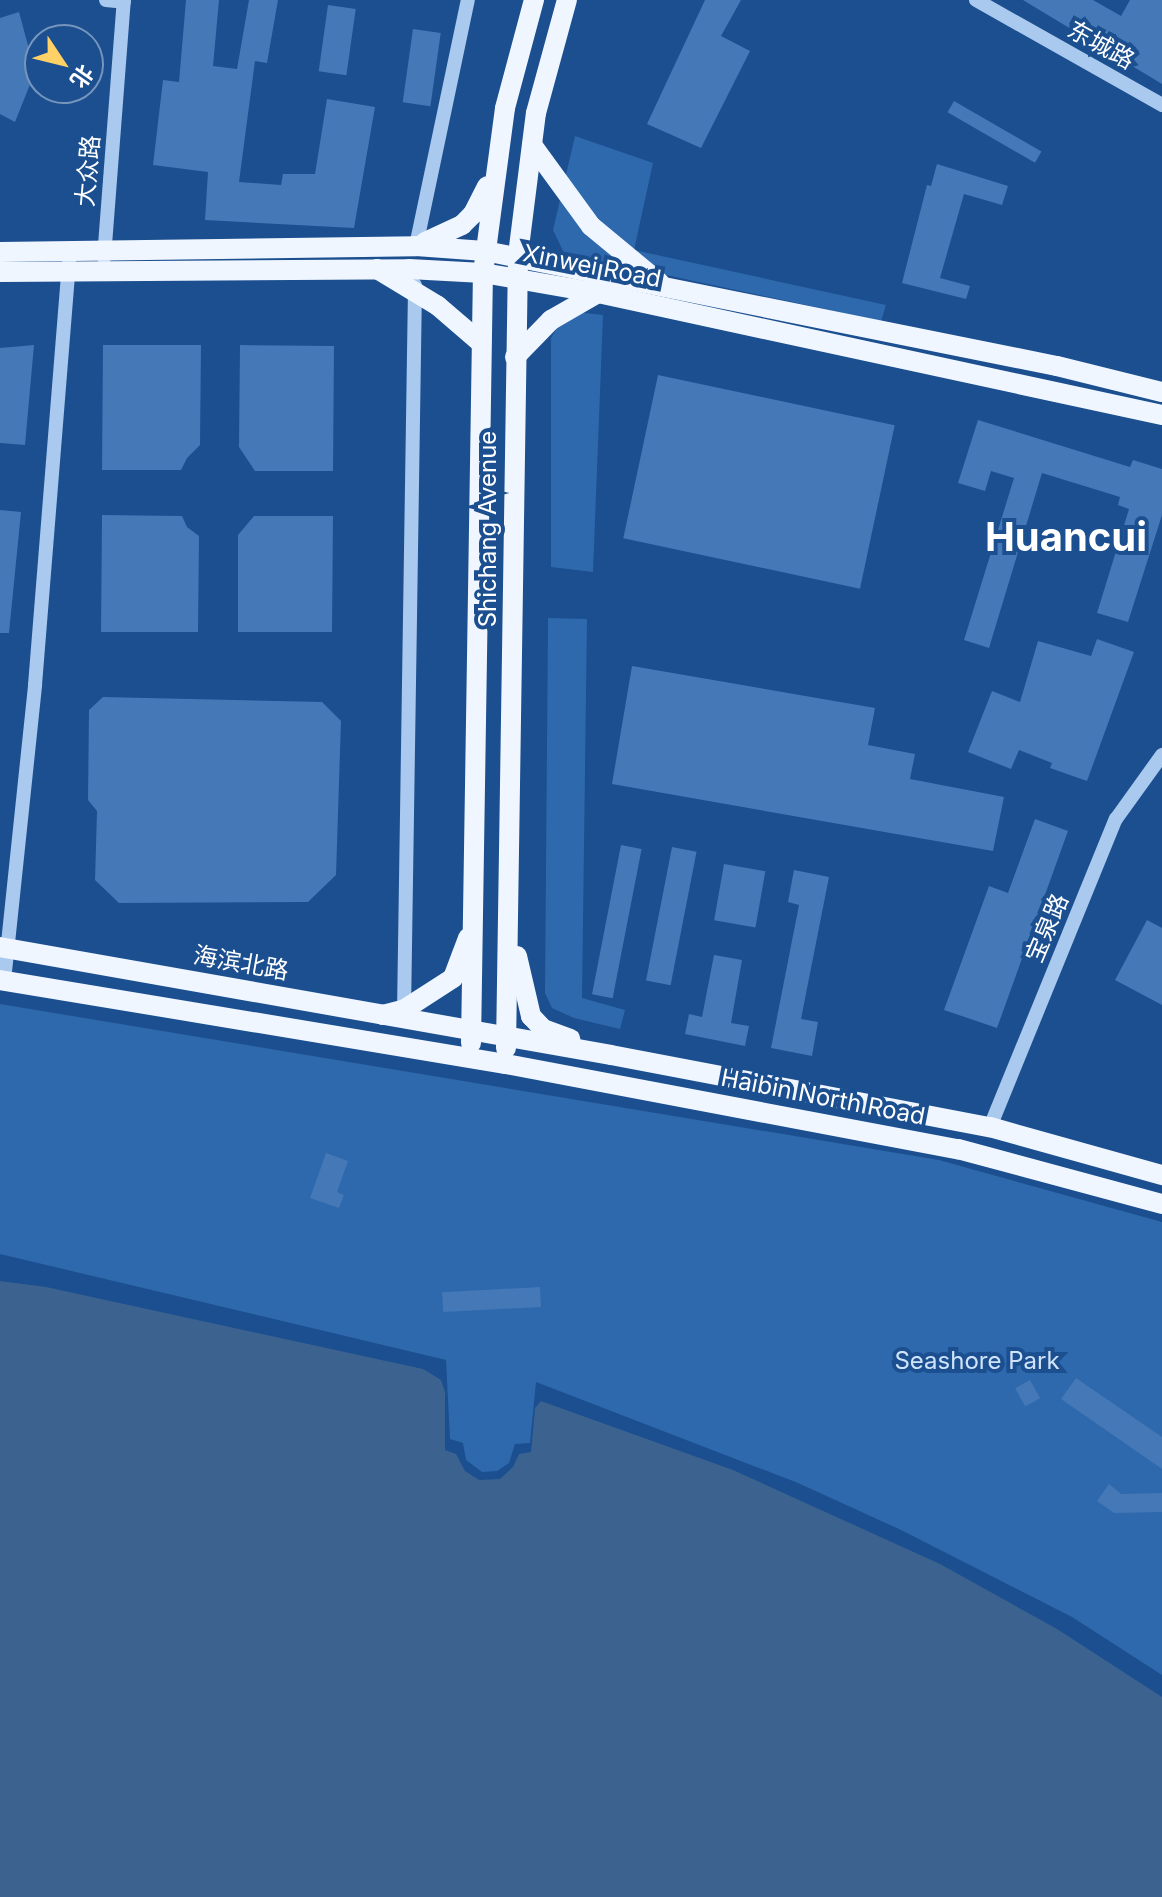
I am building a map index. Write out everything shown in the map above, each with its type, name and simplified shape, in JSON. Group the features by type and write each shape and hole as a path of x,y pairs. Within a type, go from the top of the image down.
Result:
{"main road":[{"name":"Shichang Avenue","path":"470,1059 483,273 505,108 534,0"},
{"name":"Shichang Avenue","path":"506,1064 516,278 536,113 567,0"},
{"path":"532,145 591,226 664,285"},
{"path":"416,246 462,225 473,214 497,164"},
{"name":"Xinwei Road","path":"0,252 416,246 485,251 518,255 1057,366 1162,392"},
{"path":"377,269 453,317 481,343"},
{"name":"Xinwei Road","path":"0,272 415,269 483,273 598,293 1162,415"},
{"path":"515,357 551,320 598,293"},
{"path":"404,1015 453,978 466,949 474,902"},
{"path":"510,912 523,994 531,1016 543,1029 611,1055"},
{"name":"海滨北路","path":"5,948 379,1016 404,1015"},
{"path":"2,981 470,1059"},
{"path":"404,1015 472,1032"},
{"name":"Haibin North Road","path":"472,1032 611,1055 990,1127 1162,1175"},
{"name":"Haibin North Road","path":"470,1059 958,1149 1162,1204"}],"street":[{"path":"106,0 124,1"},
{"path":"416,246 468,0"},
{"name":"东城路","path":"976,0 1162,105"},
{"name":"大众路","path":"103,271 124,1"},
{"path":"2,981 70,250"},
{"path":"404,1015 415,269"},
{"name":"宝泉路","path":"990,1127 1116,819 1162,755"}],"green space":[{"path":"575,136 653,163 634,250 886,305 881,321 564,253 553,230"},
{"path":"567,311 603,315 593,572 551,567 551,338"},
{"path":"548,618 587,619 582,998 625,1010 620,1029 574,1018 552,1008 545,993"},
{"name":"Seashore Park","path":"0,1004 939,1160 1162,1222 1162,1675 1072,1617 901,1530 798,1483 536,1382 530,1443 515,1444 509,1463 497,1471 482,1472 466,1460 463,1443 450,1439 446,1360 0,1254"}],"shaded area":[{"path":"0,1281 46,1287 423,1369 441,1380 445,1392 445,1450 456,1454 465,1471 479,1480 500,1479 513,1467 519,1454 531,1452 535,1408 541,1401 733,1470 940,1564 1057,1629 1162,1697 1162,1897 0,1897"}],"building":[{"path":"186,0 219,0 213,66 237,69 249,0 278,0 267,63 255,61 239,182 281,185 283,174 315,174 327,99 375,107 354,228 205,220 208,172 153,165 163,80 179,82"},
{"path":"705,0 741,0 721,36 750,51 701,148 647,124"},
{"path":"1023,0 1093,0 1121,16 1130,0 1162,0 1162,84"},
{"path":"328,5 356,9 346,75 319,71"},
{"path":"19,12 24,30 24,100 15,122 0,114 0,18"},
{"path":"413,29 441,33 430,106 403,102"},
{"path":"954,101 1041,151 1035,163 948,112"},
{"path":"937,164 1008,186 1002,205 964,194 940,278 970,286 966,299 902,283 927,185 931,186"},
{"path":"34,345 25,445 0,443 0,348"},
{"path":"103,345 201,345 200,445 187,458 181,470 102,470"},
{"path":"240,345 334,346 333,471 255,471 239,447"},
{"path":"658,375 895,425 860,589 623,538"},
{"path":"978,420 1130,467 1133,460 1162,469 1162,515 1128,622 1097,613 1129,509 1118,505 1120,497 1042,473 989,648 964,640 1014,478 991,471 985,491 958,483"},
{"path":"0,510 21,512 9,633 0,633"},
{"path":"102,515 182,516 187,527 199,536 198,632 101,632"},
{"path":"254,516 333,516 332,632 238,632 238,535"},
{"path":"1097,639 1134,652 1087,781 1050,768 1052,763 1019,750 1011,769 968,752 992,691 1020,702 1038,641 1091,656"},
{"path":"632,666 875,708 868,745 915,754 910,779 1004,797 993,851 612,784"},
{"path":"103,697 322,702 341,721 336,875 308,902 119,903 95,880 97,811 88,800 89,710"},
{"path":"1035,819 1068,831 997,1028 944,1010 989,886 1008,893"},
{"path":"621,845 642,849 613,998 592,994"},
{"path":"672,847 697,852 671,985 646,981"},
{"path":"724,864 765,871 755,927 714,920"},
{"path":"794,870 829,877 801,1019 818,1022 812,1056 771,1048 799,905 788,902"},
{"path":"1147,920 1162,928 1162,1005 1115,980"},
{"path":"714,955 742,960 731,1023 749,1026 745,1046 685,1034 689,1014 702,1017"},
{"path":"326,1153 348,1161 337,1192 344,1195 339,1208 310,1198"},
{"path":"540,1287 541,1307 443,1312 442,1292"},
{"path":"1076,1378 1162,1437 1162,1469 1061,1399"},
{"path":"1030,1380 1040,1398 1025,1407 1015,1388"},
{"path":"1109,1484 1121,1494 1162,1493 1162,1512 1114,1513 1097,1501"}],"district":[{"name":"Huancui","path":"1066,537"}]}
